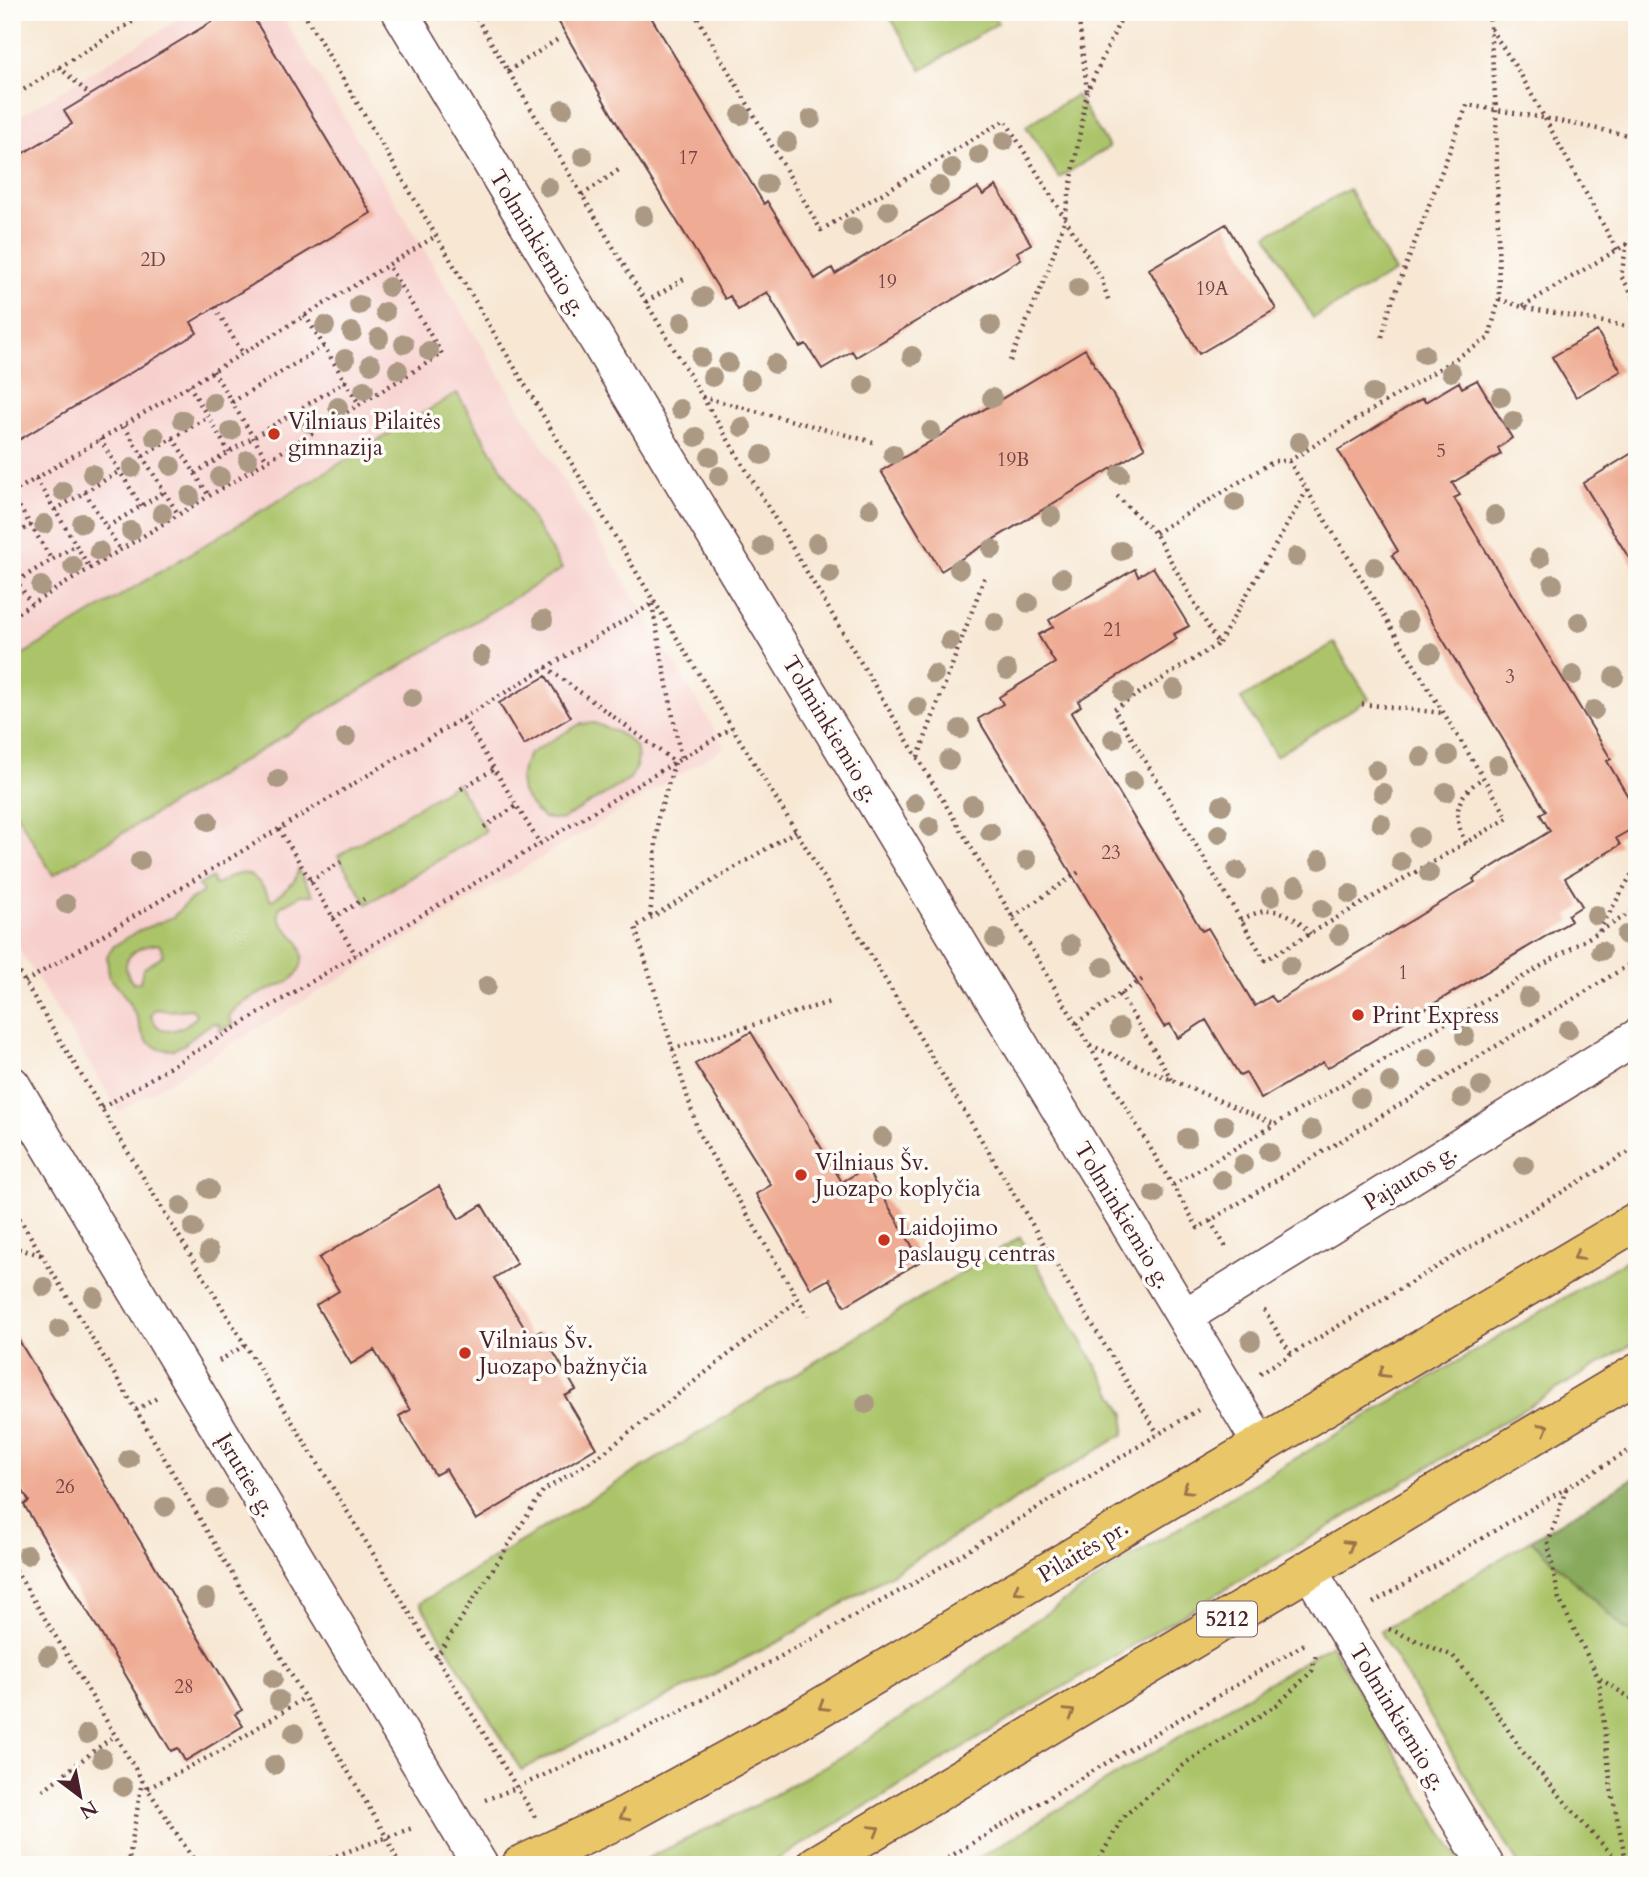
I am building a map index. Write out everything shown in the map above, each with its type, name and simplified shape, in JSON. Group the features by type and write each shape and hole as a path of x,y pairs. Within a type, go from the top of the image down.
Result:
{"main road":[{"name":"Pilaitės pr.","path":"521,1865 619,1819 794,1723 1637,1221"},
{"name":"5212","path":"816,1865 1637,1373"}],"street":[{"name":"Tolminkiemio g.","path":"400,12 1261,1445"},
{"name":"Pajautos g.","path":"1184,1317 1637,1037"},
{"name":"Įsruties g.","path":"12,1084 480,1865"},
{"name":"Tolminkiemio g.","path":"1309,1570 1338,1624 1486,1865"}],"path":[{"path":"12,97 148,12"},
{"path":"303,12 653,603 796,831 1158,1434"},
{"path":"472,12 1198,1228 1637,960"},
{"path":"694,12 821,230 1005,120 1101,278 1109,302"},
{"path":"1078,12 1087,92"},
{"path":"1010,361 1048,271 1065,218 1087,92 1124,12"},
{"path":"1155,533 1274,461 1289,461 1489,338 1499,299 1496,110 1489,12"},
{"path":"1490,29 1521,75 1617,250"},
{"path":"508,71 560,38"},
{"path":"59,66 90,95"},
{"path":"1382,337 1388,313 1466,105 1637,137"},
{"path":"582,195 620,169"},
{"path":"52,560 12,494 436,236"},
{"path":"1522,307 1637,238"},
{"path":"1628,243 1621,276 1637,302"},
{"path":"12,616 442,354 388,265"},
{"path":"646,302 687,277"},
{"path":"1499,299 1522,307 1637,328"},
{"path":"215,307 243,354"},
{"path":"305,315 359,404"},
{"path":"232,402 324,346"},
{"path":"213,371 267,461"},
{"path":"194,473 346,381"},
{"path":"189,385 229,452"},
{"path":"702,397 873,442"},
{"path":"142,456 208,417"},
{"path":"124,426 178,515"},
{"path":"173,438 209,496"},
{"path":"100,439 141,506"},
{"path":"1289,461 1307,490 1443,713 1508,818 1265,960 1114,709 1218,644 1307,490"},
{"path":"55,510 120,471"},
{"path":"36,479 90,568"},
{"path":"85,492 120,550"},
{"path":"107,527 164,492"},
{"path":"1117,496 1155,533 1218,644"},
{"path":"12,537 31,525"},
{"path":"17,581 76,545"},
{"path":"12,573 31,604"},
{"path":"918,758 985,576"},
{"path":"25,982 653,603"},
{"path":"653,603 681,759"},
{"path":"546,667 675,762"},
{"path":"1362,704 1443,713"},
{"path":"463,718 540,844"},
{"path":"102,1108 732,727"},
{"path":"650,919 657,818 675,762"},
{"path":"461,789 494,769"},
{"path":"1466,844 1459,830 1459,806 1470,786 1483,778"},
{"path":"484,827 516,806"},
{"path":"279,829 356,955"},
{"path":"796,831 635,927 699,1134 808,1316"},
{"path":"310,881 341,862"},
{"path":"1598,932 1637,865"},
{"path":"1013,916 1079,872"},
{"path":"333,918 364,899"},
{"path":"1173,1185 1637,909"},
{"path":"1241,920 1252,914 1279,911 1292,916 1310,934"},
{"path":"12,961 516,1788 674,1715 904,1588 1637,1147"},
{"path":"1076,1024 1143,979"},
{"path":"1120,995 1172,1081"},
{"path":"672,1049 830,1002"},
{"path":"1089,1044 1274,1124"},
{"path":"12,1206 136,1410 387,1838 399,1865"},
{"path":"12,1247 42,1255"},
{"path":"436,1658 543,1491 602,1454 798,1300"},
{"path":"936,1865 1637,1446"},
{"path":"1566,1488 1548,1544 1559,1600 1599,1679 1611,1788 1624,1865"},
{"path":"12,1564 142,1780 197,1865"},
{"path":"1096,1865 1123,1817 1187,1762 1278,1704 1312,1671 1338,1624"},
{"path":"1338,1624 1412,1638 1452,1656 1483,1692 1522,1751 1588,1829 1624,1865"},
{"path":"1599,1679 1637,1702"},
{"path":"147,1788 226,1748 304,1698"},
{"path":"43,1790 115,1735"},
{"path":"128,1865 142,1780"},
{"path":"310,1865 387,1838"}],"shaded area":[{"name":"Vilniaus Pilaitės gimnazija","path":"191,12 280,12 725,747 119,1112 12,937 12,121"}],"green space":[{"path":"887,12 991,12 998,23 922,70"},
{"path":"1076,95 1109,147 1059,178 1026,126"},
{"path":"1349,189 1395,272 1313,318 1267,235"},
{"path":"457,393 562,569 53,875 12,806 12,661"},
{"path":"1334,643 1369,699 1276,756 1241,699"},
{"path":"595,723 632,742 638,758 636,768 629,780 561,820 544,818 535,811 522,792 522,769 529,754 580,724"},
{"path":"457,783 486,831 367,904 338,856"},
{"path":"298,870 313,895 301,895 279,909 281,921 301,949 302,961 298,973 289,981 238,1007 229,1017 233,1024 219,1031 221,1025 213,1023 173,1050 159,1049 148,1042 137,1017 120,989 109,977 107,956 114,946 138,931 173,917 189,901 202,893 198,886 212,877 216,885 234,875 247,874 259,882 273,900 294,882","holes":["158,944 163,955 143,969 140,982 133,983 126,967 130,956 135,951","157,1009 191,1009 197,1016 182,1027 164,1030 158,1027 151,1017"]},
{"path":"1020,1237 1125,1414 1124,1434 782,1640 521,1770 420,1603"},
{"path":"1637,1254 1637,1341 768,1865 634,1865 758,1804 844,1755 938,1694 1021,1630 1131,1557"},
{"path":"1637,1476 1637,1633 1625,1629 1531,1540"},
{"path":"1531,1540 1625,1629 1637,1633 1637,1865 1519,1865 1380,1632"},
{"path":"1331,1645 1462,1865 967,1865"}],"building":[{"path":"228,12 250,12 371,213 191,322 197,333 12,444 12,160 72,124 64,111"},
{"path":"553,12 648,12 764,204 767,201 815,279 832,268 835,274 978,188 983,195 996,186 1031,244 1017,252 1021,259 856,357 852,351 822,369 806,344 800,347 767,292 738,310 730,296 725,299 623,134"},
{"path":"1226,224 1276,309 1199,354 1149,269"},
{"path":"1597,331 1621,371 1576,397 1552,357"},
{"path":"1085,349 1145,448 941,571 881,471"},
{"path":"1477,380 1512,438 1498,448 1501,454 1452,483 1460,495 1454,498 1611,759 1607,761 1637,812 1637,826 1616,838 1620,845 1565,878 1582,906 1568,915 1571,921 1327,1068 1323,1062 1261,1099 1246,1073 1240,1076 1206,1020 1178,1038 1170,1024 1164,1027 978,719 1003,704 999,697 1055,663 1038,635 1053,627 1049,620 1135,569 1138,576 1153,567 1189,626 1174,634 1177,639 1078,701 1081,706 1071,713 1202,931 1208,928 1255,1006 1271,996 1276,1002 1475,882 1473,879 1550,831 1540,814 1546,811 1392,555 1398,551 1338,450 1423,398 1425,402 1459,382 1462,388"},
{"path":"1637,450 1637,571 1583,483"},
{"path":"546,676 571,717 524,745 499,703"},
{"name":"Vilniaus Šv. Juozapo koplyčia","path":"751,1032 842,1182 866,1168 921,1261 845,1306 829,1279 811,1289 756,1194 771,1185 695,1064"},
{"name":"Vilniaus Šv. Juozapo bažnyčia","path":"439,1186 459,1219 482,1205 517,1264 494,1278 530,1337 541,1331 576,1390 565,1396 596,1448 476,1520 446,1469 435,1475 399,1416 410,1410 374,1350 351,1364 316,1305 339,1291 319,1258"},
{"path":"12,1329 242,1710 235,1714 243,1726 185,1761 178,1748 171,1751 24,1505 29,1501 12,1473"}],"place":[{"name":"Vilniaus Pilaitės gimnazija","path":"274,434"},
{"name":"Print Express","path":"1358,1015"},
{"name":"Vilniaus Šv. Juozapo koplyčia","path":"801,1175"},
{"name":"Laidojimo paslaugų centras","path":"884,1240"},
{"name":"Vilniaus Šv. Juozapo bažnyčia","path":"465,1353"}]}
